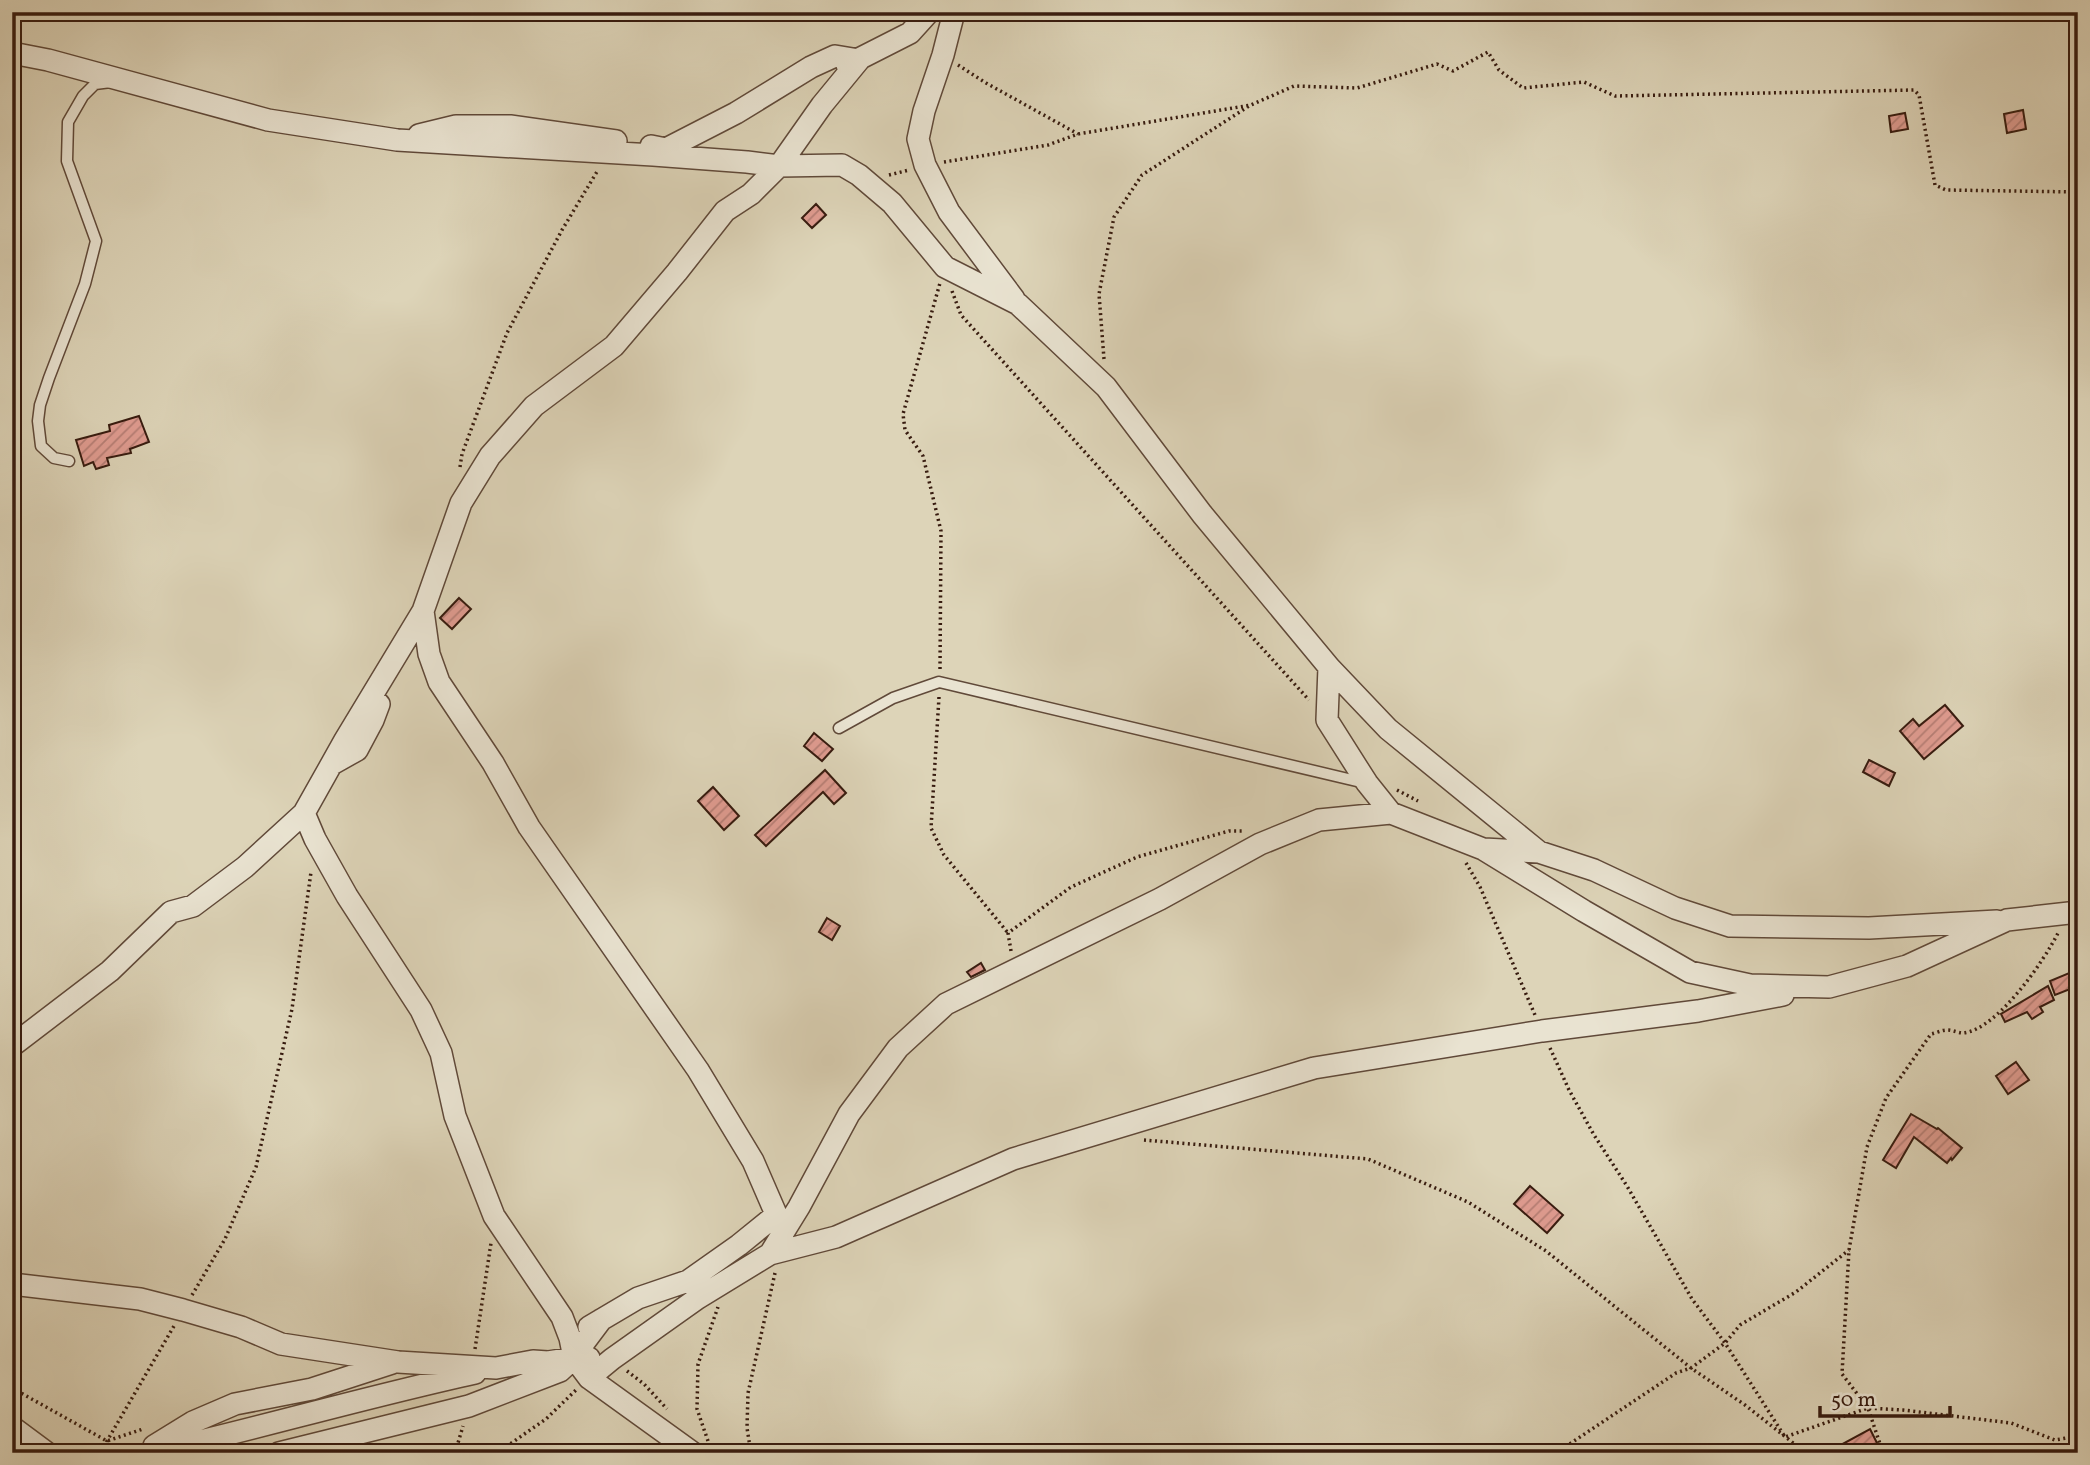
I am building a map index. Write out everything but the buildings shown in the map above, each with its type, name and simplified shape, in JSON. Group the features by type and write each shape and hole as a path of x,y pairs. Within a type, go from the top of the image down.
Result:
{"street":[{"path":"12,1046 110,971 171,912 193,906 245,867 304,813 423,611 461,503 490,456 534,406 614,346 725,211 751,194 779,166 822,105 859,60 910,33 929,12"},
{"path":"954,12 918,139 925,165 949,212 1018,304 1106,387 1202,514 1329,667 1388,730 1539,852"},
{"path":"12,53 48,60 268,120 397,140 610,153 659,152 736,113 811,67 835,56 859,60"},
{"path":"397,140 456,126 510,126 659,152 779,166 842,165 859,175 892,203 945,267 1018,304"},
{"path":"423,611 429,654 439,682 493,763 529,828 698,1070 753,1161 777,1237"},
{"path":"1329,667 1327,720 1367,783 1391,813"},
{"path":"304,813 315,839 347,896 421,1010 441,1054 455,1116 494,1216 562,1317 572,1348 589,1378 701,1447"},
{"path":"589,1378 698,1298 730,1278 777,1237 799,1207 849,1114 898,1048 946,1004 1160,899 1260,844 1319,820 1391,813 1483,849 1690,972 1750,985 1829,987"},
{"path":"1483,849 1539,852 1594,870 1675,908 1730,926 1869,929 2007,920 2073,912"},
{"path":"279,1453 469,1406 560,1371 572,1348 601,1320 638,1298 688,1281 739,1245 777,1237 836,1237 1013,1159 1314,1068 1542,1031 1698,1012 1829,987 1907,966 2007,920"},
{"path":"12,1284 140,1299 240,1327 281,1343 398,1362 496,1368"},
{"path":"151,1453 247,1431 398,1390 533,1361 572,1348 612,1359"},
{"path":"143,1453 193,1422 236,1404 312,1389 398,1362"},
{"path":"12,1427 47,1453"}],"lane":[{"path":"69,461 54,458 41,446 38,421 40,405 85,284 96,241 66,161 68,122 83,96 95,84 119,80"},
{"path":"839,728 893,698 939,682 1367,783"}],"path":[{"path":"1106,387 1099,294 1114,217 1142,175 1251,105 1294,86 1357,88 1437,64 1453,71 1488,52 1499,70 1523,88 1584,82 1615,96 1914,90 1919,95 1935,185 1946,190 2078,192"},
{"path":"943,55 985,83 1078,134"},
{"path":"859,175 887,176 925,165 1048,145 1078,134 1251,105"},
{"path":"457,479 462,454 507,334 562,230 610,153"},
{"path":"945,267 903,414 905,430 923,456 941,531 939,682 931,828 944,855 1008,933 1014,972"},
{"path":"945,267 961,315 1327,720"},
{"path":"1395,788 1420,803"},
{"path":"1008,933 1071,887 1137,857 1229,831 1254,831"},
{"path":"1448,835 1480,887 1569,1090 1594,1135 1627,1186 1692,1299 1726,1343 1785,1437"},
{"path":"106,1453 107,1441 225,1239 256,1167 292,1009 315,839"},
{"path":"1883,1453 1868,1408 1842,1374 1849,1250 1867,1147 1886,1098 1931,1034 1947,1030 1964,1033 1983,1025 2010,1003 2073,912"},
{"path":"1139,1139 1368,1159 1468,1202 1546,1251 1691,1368 1807,1453"},
{"path":"473,1365 494,1216"},
{"path":"751,1453 747,1428 748,1393 777,1237"},
{"path":"1556,1453 1676,1373 1691,1368 1726,1343 1740,1325 1796,1292 1849,1250"},
{"path":"701,1447 697,1409 698,1364 730,1278"},
{"path":"497,1453 546,1419 589,1378"},
{"path":"12,1388 107,1441"},
{"path":"455,1453 469,1406"},
{"path":"1785,1437 1868,1408 2011,1423 2055,1440 2078,1436"}]}
